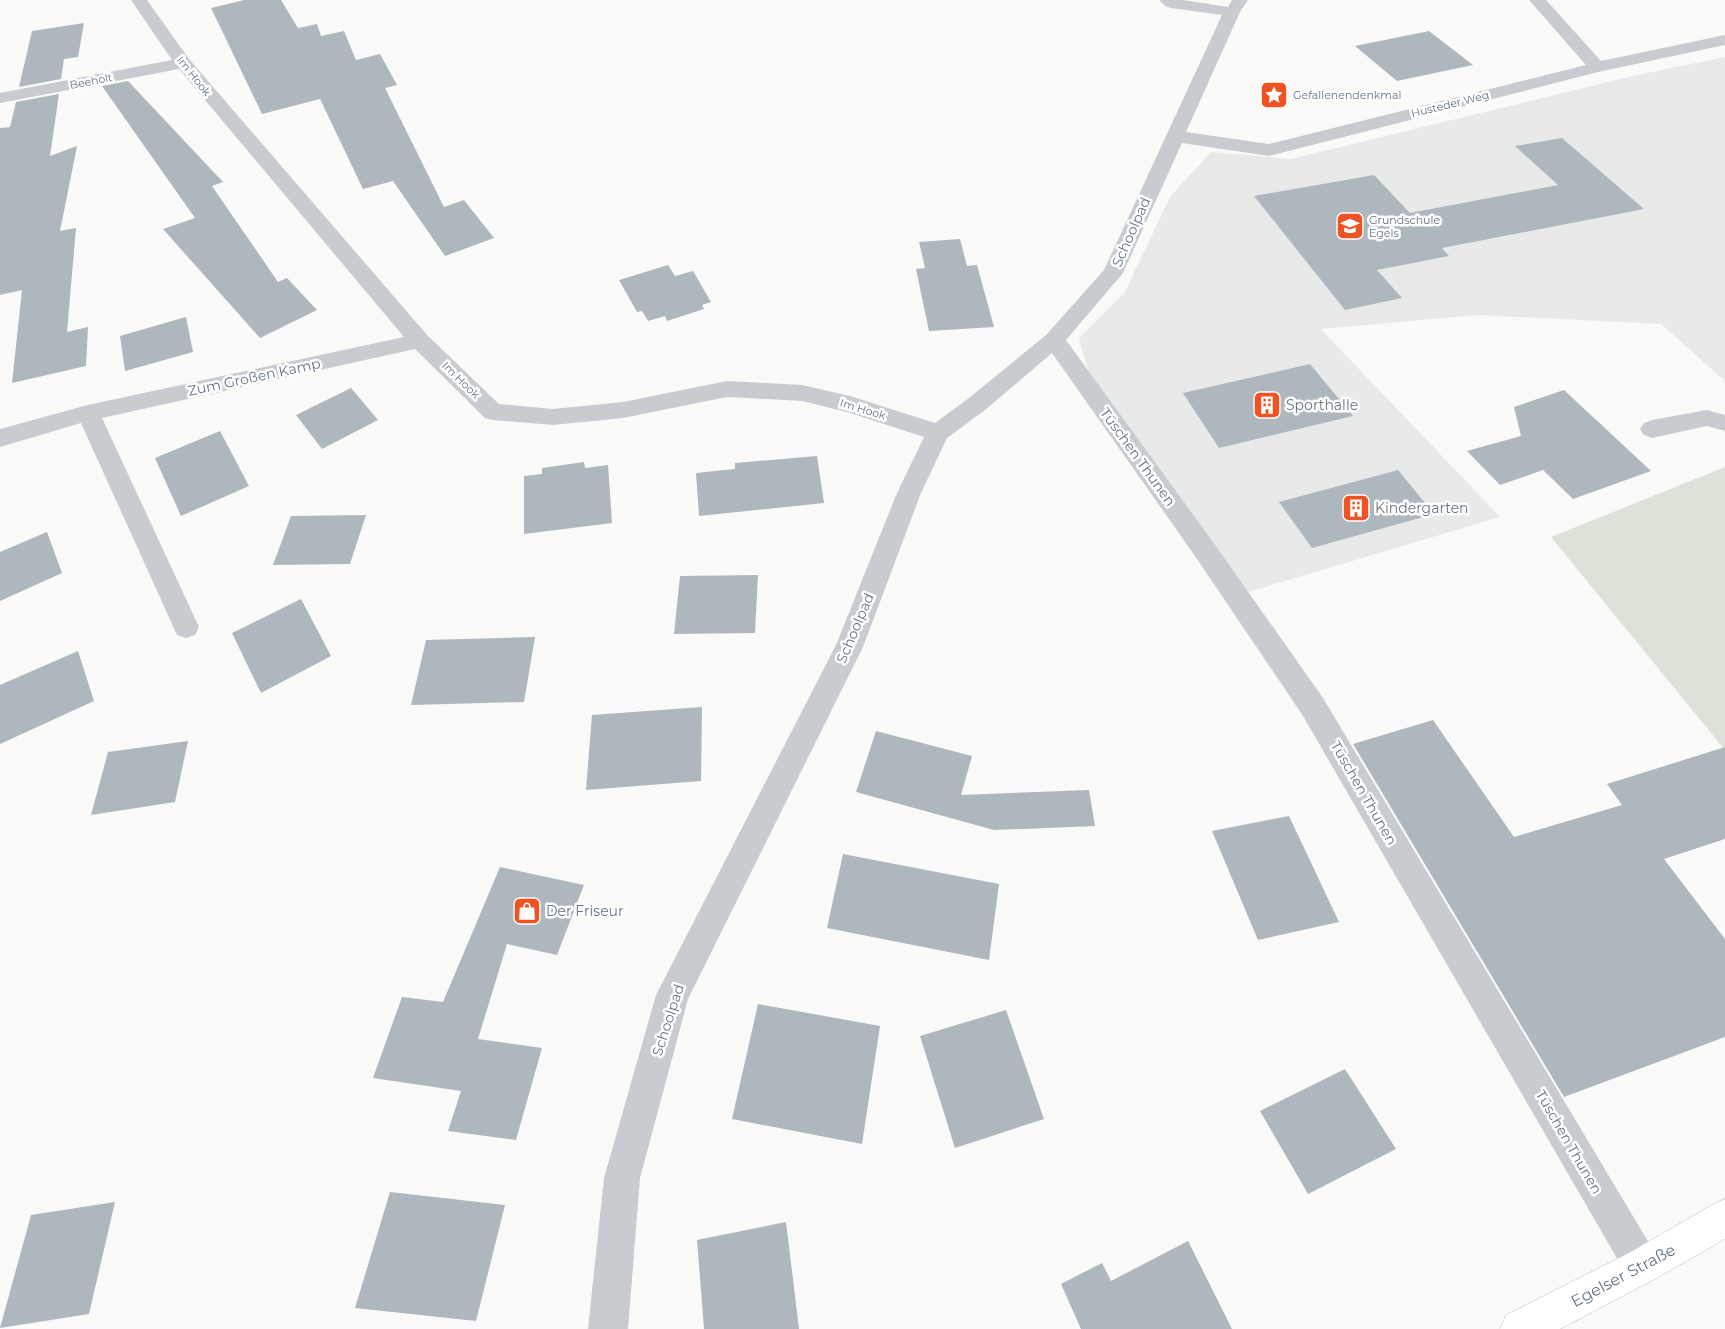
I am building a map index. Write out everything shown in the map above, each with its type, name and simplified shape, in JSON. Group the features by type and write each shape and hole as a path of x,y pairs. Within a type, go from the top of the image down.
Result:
{"main road":[{"name":"Egelser Straße","path":"1520,1329 1642,1266 1725,1218"}],"street":[{"name":"Im Hook","path":"139,0 183,63 420,341 493,412 552,417 623,410 727,389 802,393 850,404 938,433"},
{"path":"1167,0 1171,3 1236,6"},
{"path":"1537,0 1597,67"},
{"name":"Schoolpad","path":"608,1329 622,1178 673,995 849,647 909,492 938,433 977,404 1054,340 1113,273 1174,136 1236,6"},
{"name":"Husteder Weg","path":"1174,136 1269,150 1597,67 1725,40"},
{"name":"Beeholt","path":"0,98 183,63"},
{"name":"Tüschen Thunen","path":"1054,340 1204,549 1313,707 1642,1266"},
{"name":"Zum Großen Kamp","path":"0,438 88,413 420,341"},
{"path":"88,413 186,627"},
{"path":"1652,429 1706,418 1725,423"}],"shaded area":[{"path":"1725,57 1725,381 1661,324 1477,315 1321,329 1500,517 1245,593 1091,380 1079,338 1125,292 1170,197 1211,152 1291,159 1637,75"},
{"path":"1725,467 1725,750 1551,537"}],"building":[{"path":"244,0 281,0 298,28 317,24 321,36 344,31 356,60 380,54 397,85 385,88 444,207 464,200 494,238 445,256 393,181 363,189 320,99 262,114 211,8"},
{"path":"84,23 78,57 64,59 61,79 19,87 32,31"},
{"path":"1429,31 1473,65 1397,81 1355,46"},
{"path":"128,81 223,182 212,186 278,282 287,278 317,310 260,338 163,229 195,218 102,86"},
{"path":"59,94 50,156 77,146 60,231 76,228 67,332 88,327 86,366 12,383 22,290 0,295 0,128 10,127 16,102"},
{"path":"1562,138 1644,209 1442,248 1449,256 1377,270 1402,298 1345,310 1254,196 1374,175 1410,213 1558,185 1515,146"},
{"path":"960,239 967,266 977,265 994,327 929,331 916,269 925,268 919,242"},
{"path":"668,265 675,276 693,271 711,302 702,305 704,309 667,321 665,316 648,321 642,311 637,312 619,280"},
{"path":"186,317 193,352 125,371 120,336"},
{"name":"Sporthalle","path":"1310,364 1353,416 1219,448 1183,393"},
{"path":"351,388 378,420 322,449 296,415"},
{"path":"1564,390 1651,471 1573,499 1543,470 1500,485 1467,451 1521,436 1514,407"},
{"path":"220,431 249,486 181,516 155,458"},
{"path":"817,456 824,503 699,516 696,473 735,469 735,463"},
{"path":"584,462 585,468 608,465 612,523 524,534 524,476 542,474 542,468"},
{"name":"Kindergarten","path":"1398,470 1434,514 1312,548 1279,502"},
{"path":"366,515 350,564 273,565 291,516"},
{"path":"47,532 62,573 0,601 0,552"},
{"path":"758,575 755,633 674,634 680,576"},
{"path":"301,599 331,656 261,693 232,633"},
{"path":"535,637 524,702 411,705 426,640"},
{"path":"78,651 94,701 0,744 0,685"},
{"path":"702,707 701,781 586,790 592,715"},
{"path":"1433,720 1514,837 1622,805 1607,784 1725,747 1725,839 1664,859 1725,939 1725,1037 1564,1097 1353,744"},
{"path":"876,731 972,756 961,795 1089,790 1095,826 994,830 856,792"},
{"path":"188,741 175,802 91,815 108,752"},
{"path":"1289,816 1339,922 1258,940 1212,831"},
{"path":"843,854 999,884 989,960 827,928"},
{"path":"500,867 584,885 557,955 507,944 478,1039 542,1048 516,1140 448,1131 461,1091 373,1078 402,997 443,1002"},
{"path":"758,1004 880,1026 862,1144 732,1119"},
{"path":"1006,1010 1044,1119 955,1148 920,1036"},
{"path":"1345,1069 1396,1149 1308,1194 1260,1111"},
{"path":"390,1192 505,1205 476,1321 355,1308"},
{"path":"115,1202 89,1314 0,1328 31,1215"},
{"path":"786,1222 799,1329 704,1329 697,1240"},
{"path":"1188,1241 1232,1329 1081,1329 1061,1284 1102,1263 1111,1281"}],"place":[{"name":"Gefallenendenkmal","path":"1274,95"},
{"name":"Grundschule Egels","path":"1350,226"},
{"name":"Sporthalle","path":"1267,405"},
{"name":"Kindergarten","path":"1356,508"},
{"name":"Der Friseur","path":"527,911"}]}
